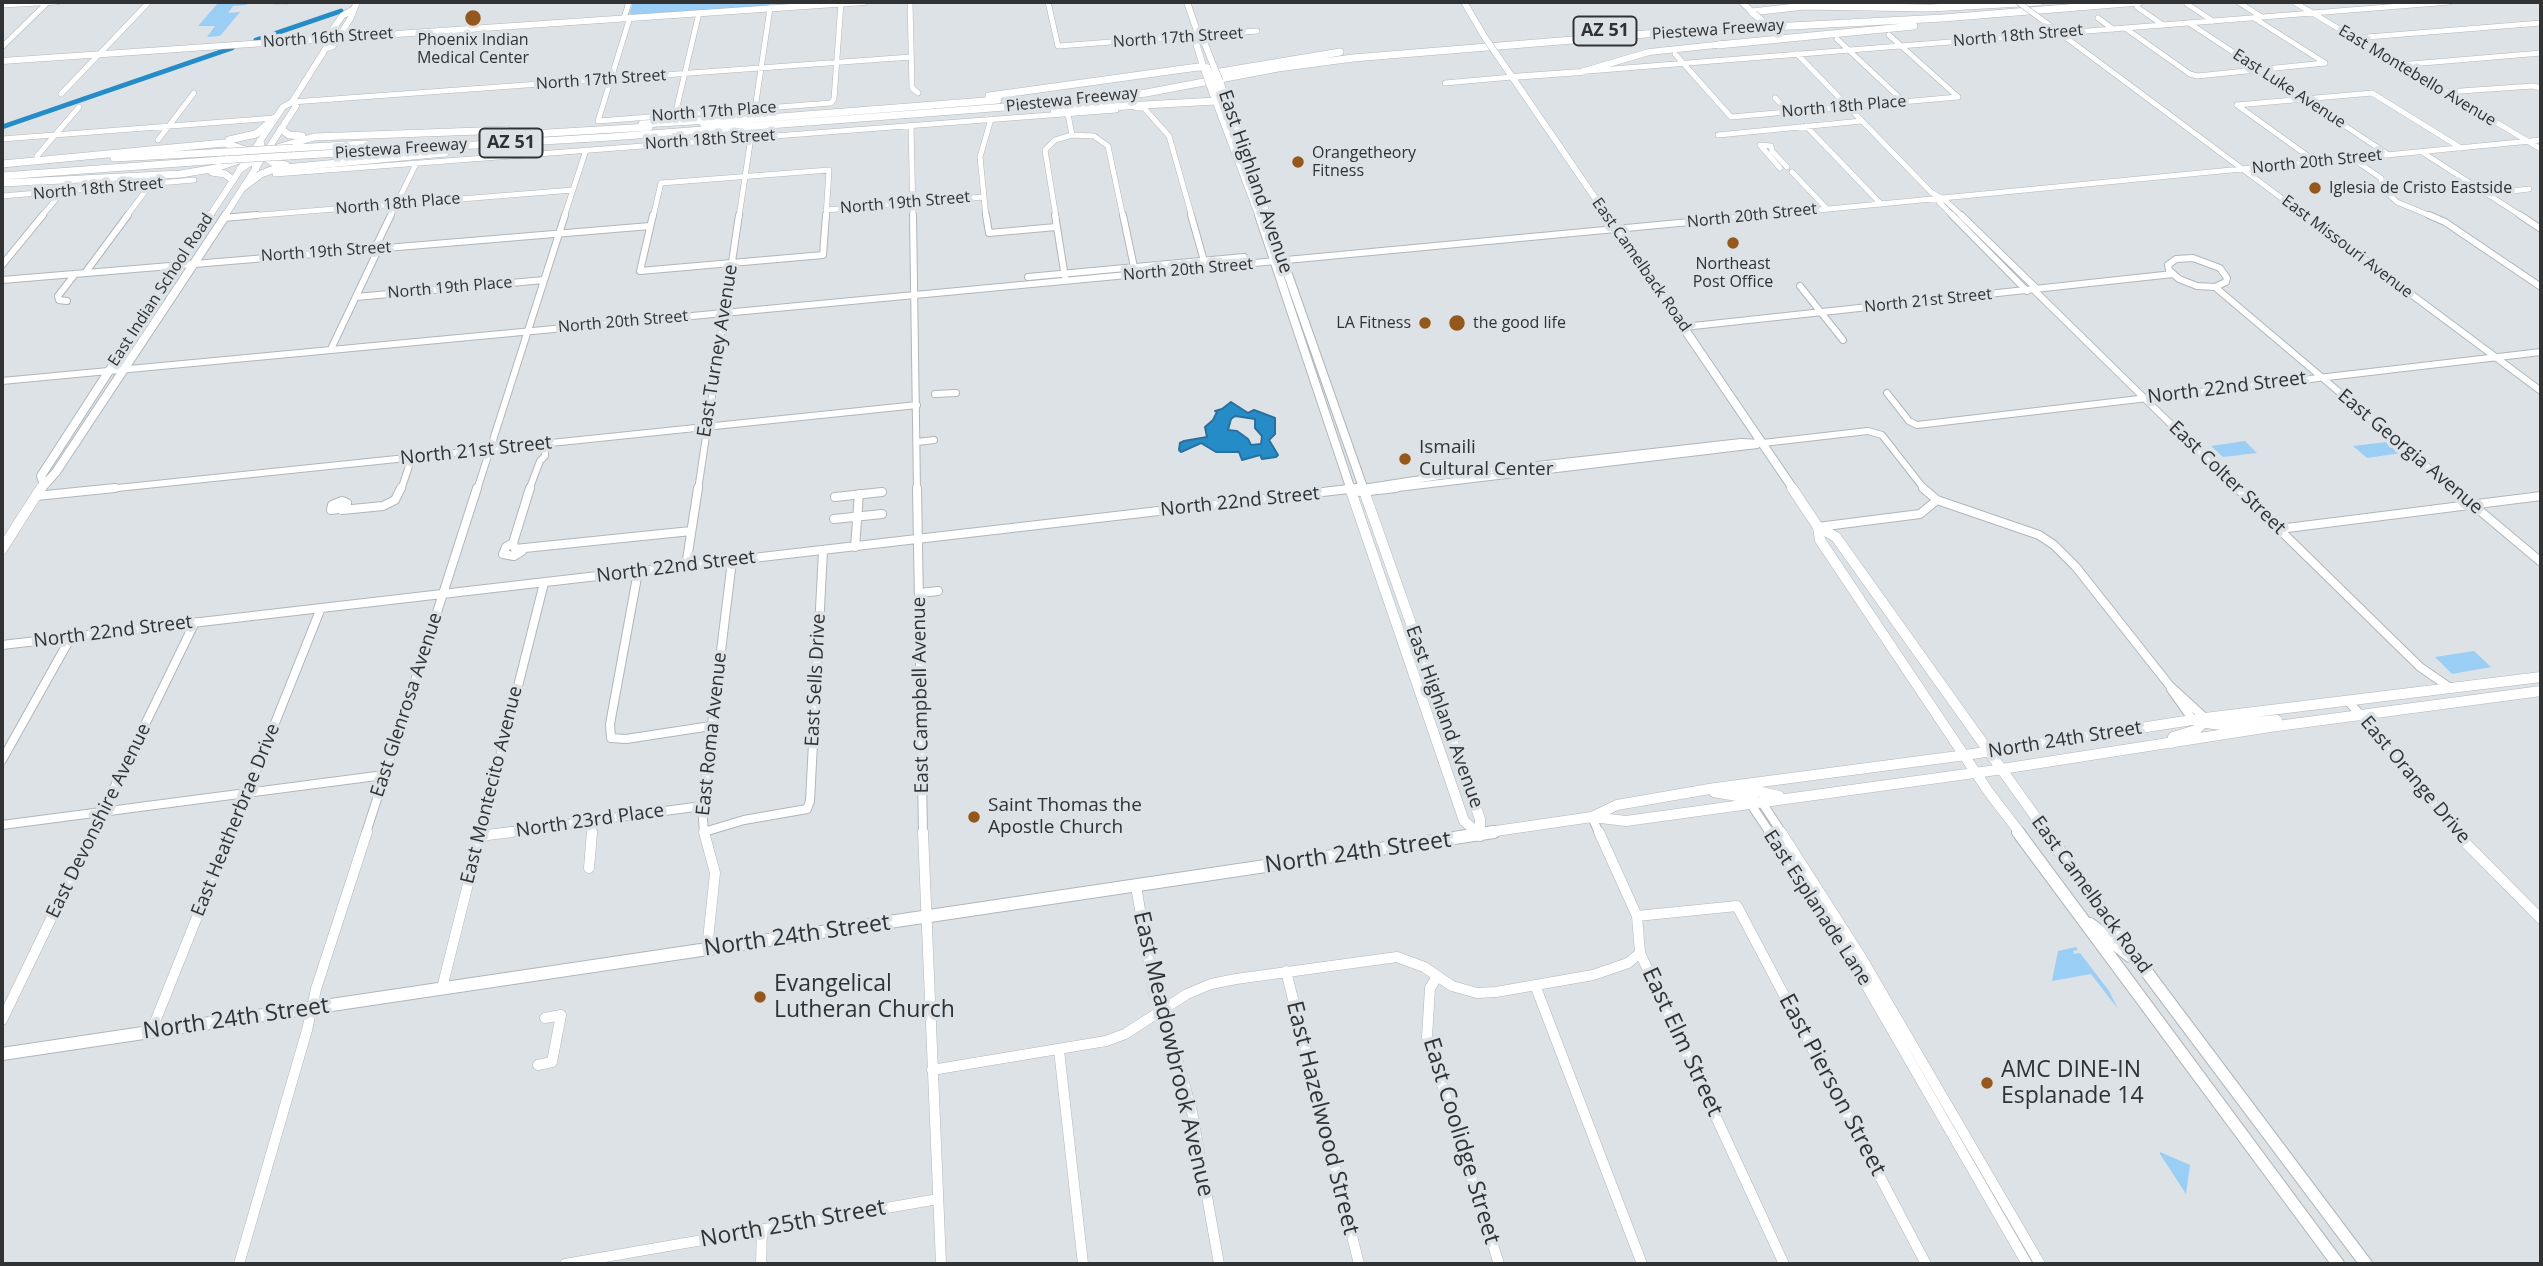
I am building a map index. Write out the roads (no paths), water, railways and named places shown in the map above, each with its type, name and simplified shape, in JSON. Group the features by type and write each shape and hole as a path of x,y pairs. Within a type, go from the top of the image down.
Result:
{"highway":[{"path":"1748,2 1777,8 1930,8 2039,2"},
{"name":"Piestewa Freeway","path":"2,176 736,124 1114,90 1280,60 1348,51 1716,23 2069,2"},
{"name":"Piestewa Freeway","path":"808,118 1111,97 1353,58 1658,33 2138,5"},
{"path":"1753,13 1777,8"},
{"path":"1718,45 2024,15 2059,9"},
{"path":"1753,13 1773,32 1795,38"},
{"path":"808,118 1207,68 1219,95 1226,101"},
{"path":"808,118 1216,101"},
{"path":"2,166 250,136 275,118"},
{"path":"281,129 293,136 322,136 736,124"},
{"path":"244,186 267,171 310,164 736,124"},
{"name":"Piestewa Freeway","path":"2,166 736,124"},
{"path":"181,174 216,168 295,141 322,136"},
{"path":"240,169 274,140"},
{"path":"256,168 260,141"},
{"path":"207,143 230,144 282,164 310,164"},
{"path":"2,183 218,173 230,176 233,180"}],"main road":[{"path":"326,48 321,47 342,16 352,10 357,2"},
{"name":"North 16th Street","path":"2,61 864,2"},
{"name":"East Highland Avenue","path":"1187,2 1199,37 1203,39 1207,68"},
{"name":"East Camelback Road","path":"1464,2 1484,36 1763,443 1818,527 1820,540 2004,815 2190,1061 2338,1264"},
{"path":"1742,2 1753,13"},
{"path":"260,141 283,107 292,102 326,48 332,46 354,14 352,10"},
{"path":"1512,77 1587,71 1649,52 1769,39 1773,32"},
{"path":"1512,77 1583,68 1644,49 1762,38 1773,32"},
{"name":"East Highland Avenue","path":"1199,37 1195,40 1207,68"},
{"name":"East Highland Avenue","path":"1215,83 1216,101 1250,178"},
{"path":"1216,101 1226,101"},
{"name":"East Highland Avenue","path":"1226,101 1321,404 1359,489 1439,704 1480,819 1480,835"},
{"path":"274,140 296,106 292,102"},
{"name":"East Indian School Road","path":"2,548 44,484 56,472 256,168"},
{"name":"East Indian School Road","path":"44,484 41,476 240,169"},
{"name":"East Highland Avenue","path":"1278,261 1333,403 1424,706 1464,821 1480,835"},
{"path":"1321,404 1333,403"},
{"name":"East Camelback Road","path":"1818,527 1836,537 1986,752 2365,1264"},
{"name":"North 24th Street","path":"1592,817 1617,805 1690,792 2541,677"},
{"name":"North 24th Street","path":"2,1054 1592,817 1626,821 2541,691"},
{"path":"1424,706 1439,704"},
{"path":"2172,743 2176,735 2196,730 2201,721 2230,725 2342,713 2361,715"},
{"path":"1735,786 1790,797"},
{"path":"1690,792 1717,792 1756,802"},
{"path":"2079,915 2141,964"}],"street":[{"path":"2,47 48,2"},
{"path":"7,4 57,2"},
{"path":"61,94 149,2"},
{"path":"277,2 285,2"},
{"path":"611,79 629,2"},
{"path":"910,2 912,88 918,93"},
{"name":"North 17th Street","path":"1048,2 1056,46 1257,31"},
{"name":"East Missouri Avenue","path":"2018,2 2541,391"},
{"path":"2238,2 2263,17"},
{"name":"East Montebello Avenue","path":"2294,2 2541,149"},
{"name":"North 18th Street","path":"1587,71 2449,2"},
{"path":"836,63 841,3"},
{"path":"2187,4 2213,21"},
{"path":"2138,5 2163,25"},
{"path":"755,109 769,8"},
{"path":"675,115 699,13"},
{"path":"2098,18 2113,29"},
{"path":"2125,28 2190,74 2262,71 2325,63 2253,18"},
{"name":"East Luke Avenue","path":"2189,23 2389,155"},
{"path":"2355,38 2541,23"},
{"path":"1889,35 1902,46"},
{"path":"1837,39 1904,102"},
{"name":"North 18th Place","path":"1684,64 1731,117 1958,97 1902,46"},
{"path":"1730,50 1739,59"},
{"path":"2399,65 2541,53"},
{"path":"1675,54 1684,64"},
{"name":"East Colter Street","path":"1797,54 1938,198 1938,202 2145,398 2420,667 2444,686 2455,689"},
{"name":"North 17th Street","path":"292,102 911,57"},
{"name":"North 17th Place","path":"611,79 598,121 831,103 834,99 836,63"},
{"path":"1445,83 1512,77"},
{"path":"2446,92 2539,87"},
{"path":"158,140 194,93"},
{"path":"2316,162 2237,105 2372,93 2461,148"},
{"path":"1775,98 1788,112"},
{"path":"37,156 79,107"},
{"name":"North 18th Street","path":"275,174 1144,108 1169,136 1205,264"},
{"path":"1068,114 1072,135"},
{"path":"2,139 275,118"},
{"path":"991,120 981,152 983,197 989,233 1056,227"},
{"path":"1718,135 1862,121"},
{"name":"East Campbell Avenue","path":"911,125 926,917 941,1264"},
{"path":"1806,126 1881,204"},
{"path":"1065,277 1045,150 1055,139 1072,135 1094,136 1108,146 1134,267"},
{"name":"East Turney Avenue","path":"686,566 751,137"},
{"name":"North 20th Street","path":"2,380 914,295 1134,267 1278,261 2541,140"},
{"path":"1815,210 1809,199 1786,170 1772,151 1771,146 1760,145 1786,170 1827,209"},
{"name":"East Glenrosa Avenue","path":"239,1264 307,1030 310,1008 586,150"},
{"path":"2423,152 2541,229"},
{"path":"2353,159 2381,178 2383,189 2391,198 2445,222 2541,287"},
{"path":"331,349 416,163"},
{"path":"829,170 822,255 640,271 661,183 745,176 829,170"},
{"name":"North 18th Street","path":"2,196 194,180"},
{"path":"85,273 150,184"},
{"path":"2486,194 2529,189"},
{"name":"North 18th Place","path":"223,218 573,190"},
{"path":"2,265 62,191"},
{"name":"North 19th Street","path":"826,210 983,197"},
{"name":"North 19th Street","path":"2,280 650,226"},
{"name":"North 20th Street","path":"1028,277 1065,277 1205,264 1244,257"},
{"path":"2176,259 2203,261 2220,268 2227,278 2222,285 2215,287 2197,286 2173,274 2168,265 2176,259"},
{"path":"67,302 59,300 58,296 75,274"},
{"name":"North 21st Street","path":"1684,327 2173,274"},
{"name":"North 19th Place","path":"356,297 544,280"},
{"path":"1800,286 1843,340"},
{"name":"East Georgia Avenue","path":"2215,287 2541,562"},
{"name":"North 22nd Street","path":"1887,393 1913,424 2541,352"},
{"path":"935,394 956,393"},
{"name":"North 21st Street","path":"36,496 917,405"},
{"name":"North 22nd Street","path":"2,645 1576,464 1877,432 1925,491 1937,500"},
{"path":"917,442 934,440"},
{"path":"522,551 515,549 513,543 525,498 547,448 545,443"},
{"path":"342,510 383,506 395,500 412,457"},
{"path":"835,497 882,492"},
{"path":"855,547 859,494"},
{"path":"2279,529 2541,496"},
{"path":"1818,527 1920,514 1937,500 2039,535 2054,545 2076,567 2170,686 2175,697 2201,721"},
{"path":"834,519 882,514"},
{"path":"513,543 506,547 502,554 509,557 522,551 663,534 673,536 691,531"},
{"name":"East Sells Drive","path":"704,832 744,820 807,809 810,801 823,551"},
{"name":"East Roma Avenue","path":"707,949 715,873 704,832 702,806 732,561"},
{"path":"638,572 610,724 611,738 626,739 711,726"},
{"name":"East Montecito Avenue","path":"442,988 544,583"},
{"path":"920,593 938,591"},
{"name":"East Heatherbrae Drive","path":"151,1031 321,608"},
{"name":"East Devonshire Avenue","path":"2,1020 195,622"},
{"path":"2,760 71,637"},
{"name":"East Colter Street","path":"2420,667 2430,686 2428,692"},
{"name":"East Orange Drive","path":"2348,701 2397,756 2445,821 2541,919"},
{"path":"2,825 384,775"},
{"name":"East Esplanade Lane","path":"1756,802 1843,945 1888,1012 1970,1154 2040,1264"},
{"name":"North 23rd Place","path":"479,836 702,806"},
{"name":"East Elm Street","path":"1592,817 1637,916 1640,953 1784,1264"},
{"path":"589,868 593,821"},
{"name":"East Meadowbrook Avenue","path":"1136,886 1149,972 1192,1112 1219,1264"},
{"name":"East Pierson Street","path":"1637,916 1737,906 1926,1264"},
{"path":"932,1070 1091,1045 1125,1034 1179,998 1211,984 1286,971 1397,957 1424,967 1452,986 1477,993 1611,970 1640,953"},
{"name":"East Hazelwood Street","path":"1286,971 1359,1264"},
{"name":"East Coolidge Street","path":"1437,977 1430,988 1427,1037 1499,1264"},
{"path":"1535,985 1642,1264"},
{"path":"538,1065 552,1062 561,1015 545,1018"},
{"path":"1059,1050 1083,1264"},
{"name":"East Esplanade Lane","path":"1970,1154 2027,1264"},
{"name":"North 25th Street","path":"565,1264 938,1199"},
{"path":"761,1264 762,1229"}],"waterway":[{"path":"256,40 341,11"},
{"path":"2,127 232,48"}],"place":[{"name":"Phoenix Indian Medical Center","path":"473,18"},
{"name":"Orangetheory Fitness","path":"1298,162"},
{"name":"Iglesia de Cristo Eastside","path":"2315,188"},
{"name":"Northeast Post Office","path":"1733,243"},
{"name":"LA Fitness","path":"1425,323"},
{"name":"the good life","path":"1457,323"},
{"name":"Ismaili Cultural Center","path":"1405,459"},
{"name":"Saint Thomas the Apostle Church","path":"974,817"},
{"name":"Evangelical Lutheran Church","path":"760,997"},
{"name":"AMC DINE-IN Esplanade 14","path":"1987,1083"}]}
